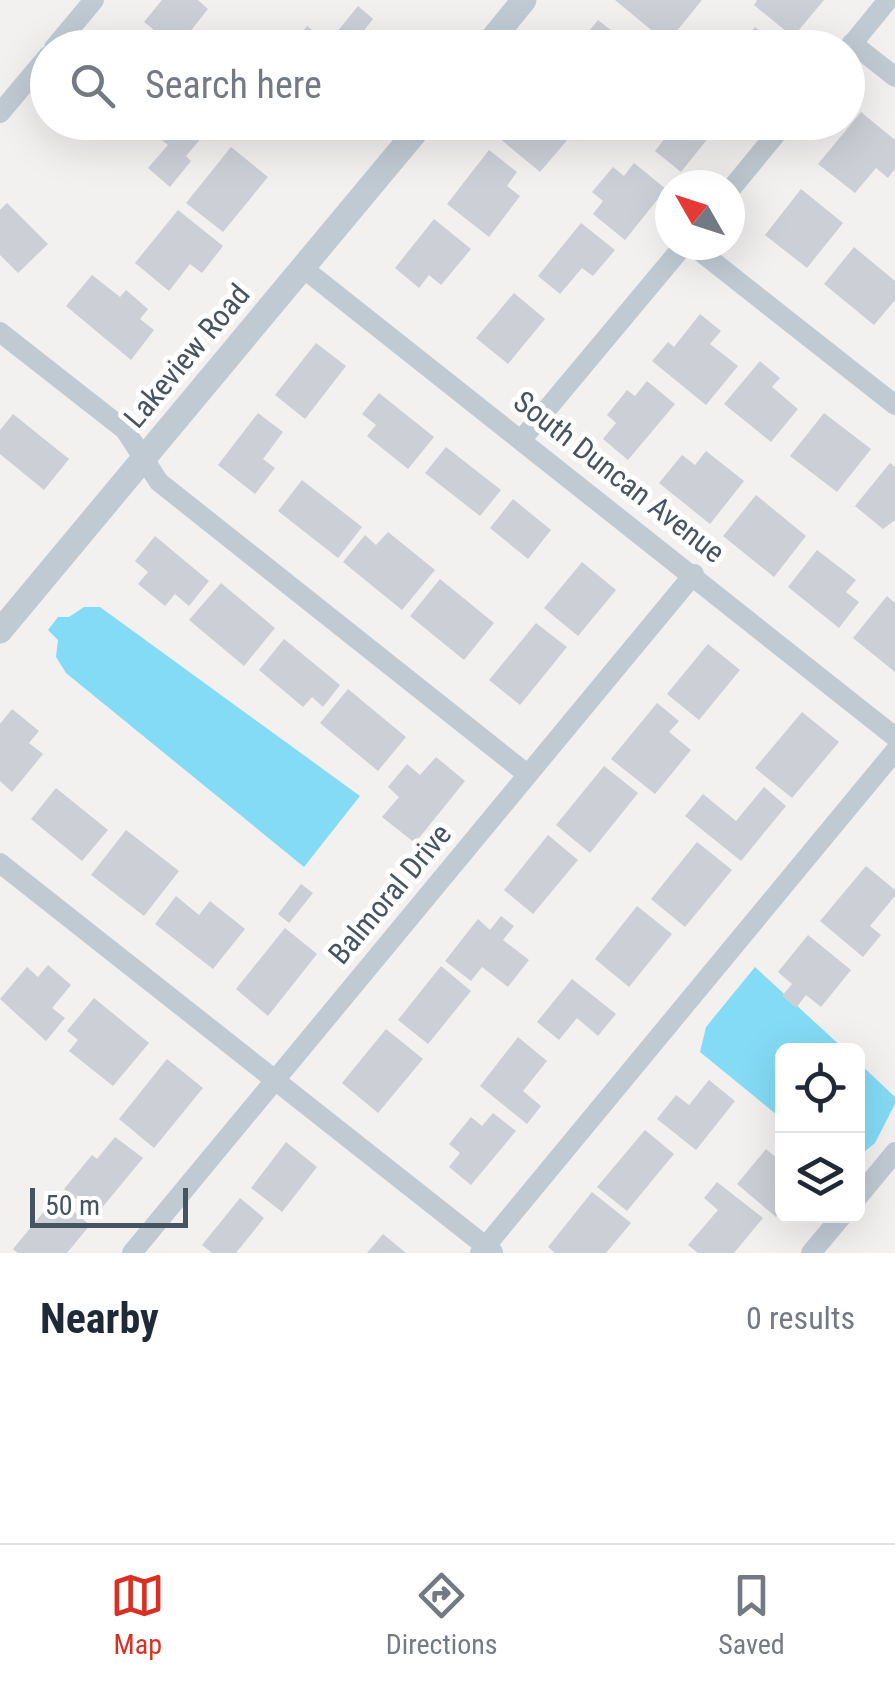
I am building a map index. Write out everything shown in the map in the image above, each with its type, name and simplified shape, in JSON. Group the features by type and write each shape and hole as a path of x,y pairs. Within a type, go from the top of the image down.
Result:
{"street":[{"path":"69,30 94,0"},
{"path":"500,30 524,0"},
{"path":"863,30 888,0"},
{"path":"865,56 895,77"},
{"path":"0,113 30,77"},
{"name":"Lakeview Road","path":"0,631 409,140"},
{"path":"745,172 771,140"},
{"path":"522,439 671,260"},
{"path":"711,260 895,406"},
{"name":"South Duncan Avenue","path":"304,268 895,737"},
{"path":"0,332 125,430 160,482 527,774"},
{"name":"Balmoral Drive","path":"132,1253 694,574"},
{"path":"0,863 487,1251 895,751"},
{"path":"865,1188 895,1152"},
{"path":"810,1253 836,1223"}],"water":[{"path":"84,607 100,607 360,796 304,867 66,673 56,657 58,640 48,630 58,617 69,617"},
{"path":"755,967 837,1043 775,1043 775,1113 700,1052 706,1027"},
{"path":"865,1069 895,1097 875,1143 865,1151"}],"building":[{"path":"162,0 198,0 208,9 191,30 154,30 144,22"},
{"path":"615,0 702,0 678,30 651,30"},
{"path":"757,0 824,0 799,30 784,30 754,5"},
{"path":"358,6 373,19 364,30 339,30"},
{"path":"598,20 611,30 590,30"},
{"path":"865,115 895,140 895,169 888,178 876,168 855,193 818,164 838,140 865,140"},
{"path":"162,140 200,140 186,156 191,161 170,187 148,168 168,145"},
{"path":"501,140 567,140 540,172"},
{"path":"664,140 707,140 683,170 655,151"},
{"path":"231,147 268,177 223,232 186,203"},
{"path":"489,150 517,172 507,186 520,196 489,237 447,204"},
{"path":"634,163 655,180 655,203 625,240 593,214 603,201 592,192 613,167 624,176"},
{"path":"801,189 843,223 807,268 765,235"},
{"path":"7,203 48,244 18,273 0,255 0,210"},
{"path":"178,210 223,246 202,273 190,264 169,291 135,263"},
{"path":"434,219 471,249 441,285 429,275 419,288 395,268"},
{"path":"581,223 615,250 593,276 582,268 560,294 538,276"},
{"path":"854,247 895,281 895,300 874,325 824,284"},
{"path":"92,275 120,297 126,290 148,309 140,319 154,330 131,360 66,306"},
{"path":"514,293 545,319 508,364 476,338"},
{"path":"700,314 721,331 710,344 738,366 706,405 652,361 668,342 674,347"},
{"path":"316,343 346,366 305,419 275,395"},
{"path":"760,361 780,378 772,387 798,409 771,442 724,404"},
{"path":"647,381 675,404 628,460 603,439 616,423 607,415 627,390 635,396"},
{"path":"379,393 434,437 408,469 367,436 376,425 362,414"},
{"path":"258,413 283,432 263,459 275,468 255,494 218,465"},
{"path":"824,413 871,449 837,492 790,456"},
{"path":"13,414 69,459 44,490 0,454 0,430"},
{"path":"446,447 501,490 480,516 425,473"},
{"path":"706,451 744,481 710,524 659,483 682,455 695,465"},
{"path":"890,463 895,467 895,520 883,529 855,506"},
{"path":"302,480 362,527 338,558 278,511"},
{"path":"756,495 806,536 774,577 723,536"},
{"path":"513,499 551,530 528,559 490,528"},
{"path":"388,532 435,570 402,610 343,562 365,535 376,545"},
{"path":"155,536 209,581 189,606 175,594 165,606 138,584 148,572 135,561"},
{"path":"817,550 856,580 846,592 859,602 839,628 788,587"},
{"path":"582,562 616,590 578,636 544,608"},
{"path":"440,579 494,623 464,660 410,616"},
{"path":"221,583 275,628 244,666 189,620"},
{"path":"887,596 895,603 895,672 853,638"},
{"path":"536,623 567,647 520,705 489,680"},
{"path":"284,639 340,685 323,707 312,697 303,707 259,670"},
{"path":"708,644 740,670 699,720 667,694"},
{"path":"348,689 406,737 378,771 320,723"},
{"path":"657,703 679,721 669,732 691,750 655,794 611,759"},
{"path":"12,709 39,731 29,743 43,754 12,792 0,781 0,724"},
{"path":"802,712 839,742 792,798 755,768"},
{"path":"436,757 465,781 415,843 382,817 399,797 388,787 407,764 420,775"},
{"path":"604,766 638,793 590,853 556,825"},
{"path":"764,787 786,806 741,861 685,816 703,794 736,821"},
{"path":"56,788 108,830 82,861 31,819"},
{"path":"126,830 179,871 144,916 91,875"},
{"path":"548,835 578,860 533,914 504,890"},
{"path":"697,842 732,870 685,927 651,899"},
{"path":"866,866 895,890 895,896 870,926 881,935 863,957 820,921"},
{"path":"301,884 313,893 289,923 278,914"},
{"path":"176,896 199,915 210,901 245,929 213,969 155,924"},
{"path":"637,906 672,934 629,987 595,959"},
{"path":"501,916 514,926 503,940 529,960 508,987 482,967 471,981 445,961 478,919 490,930"},
{"path":"285,928 317,954 268,1016 236,989"},
{"path":"808,935 851,970 821,1007 806,995 796,1008 782,996 792,984 778,972"},
{"path":"48,965 71,985 52,1008 65,1018 46,1041 0,999 27,967 38,977"},
{"path":"441,966 471,991 428,1044 398,1020"},
{"path":"572,979 616,1014 598,1036 577,1018 559,1040 537,1022"},
{"path":"94,998 149,1043 113,1086 69,1051 78,1040 67,1031"},
{"path":"386,1029 423,1059 378,1113 342,1083"},
{"path":"518,1037 547,1061 523,1091 541,1106 527,1124 480,1086"},
{"path":"167,1059 203,1088 154,1148 119,1119"},
{"path":"709,1080 735,1101 696,1150 657,1119 676,1095 689,1105"},
{"path":"493,1113 516,1131 471,1185 449,1167 460,1153 449,1144 471,1117 482,1126"},
{"path":"645,1130 674,1154 627,1211 597,1187"},
{"path":"115,1137 143,1158 96,1215 64,1189 92,1155 97,1159"},
{"path":"286,1142 317,1167 282,1212 251,1188"},
{"path":"766,1149 775,1157 775,1216 737,1184"},
{"path":"717,1182 763,1218 734,1253 698,1253 688,1245 718,1210 704,1198"},
{"path":"592,1192 631,1223 606,1253 555,1253 548,1247"},
{"path":"56,1197 90,1225 67,1253 18,1253 13,1249"},
{"path":"240,1198 264,1218 236,1253 212,1253 202,1245"},
{"path":"383,1234 406,1253 367,1253"}]}
